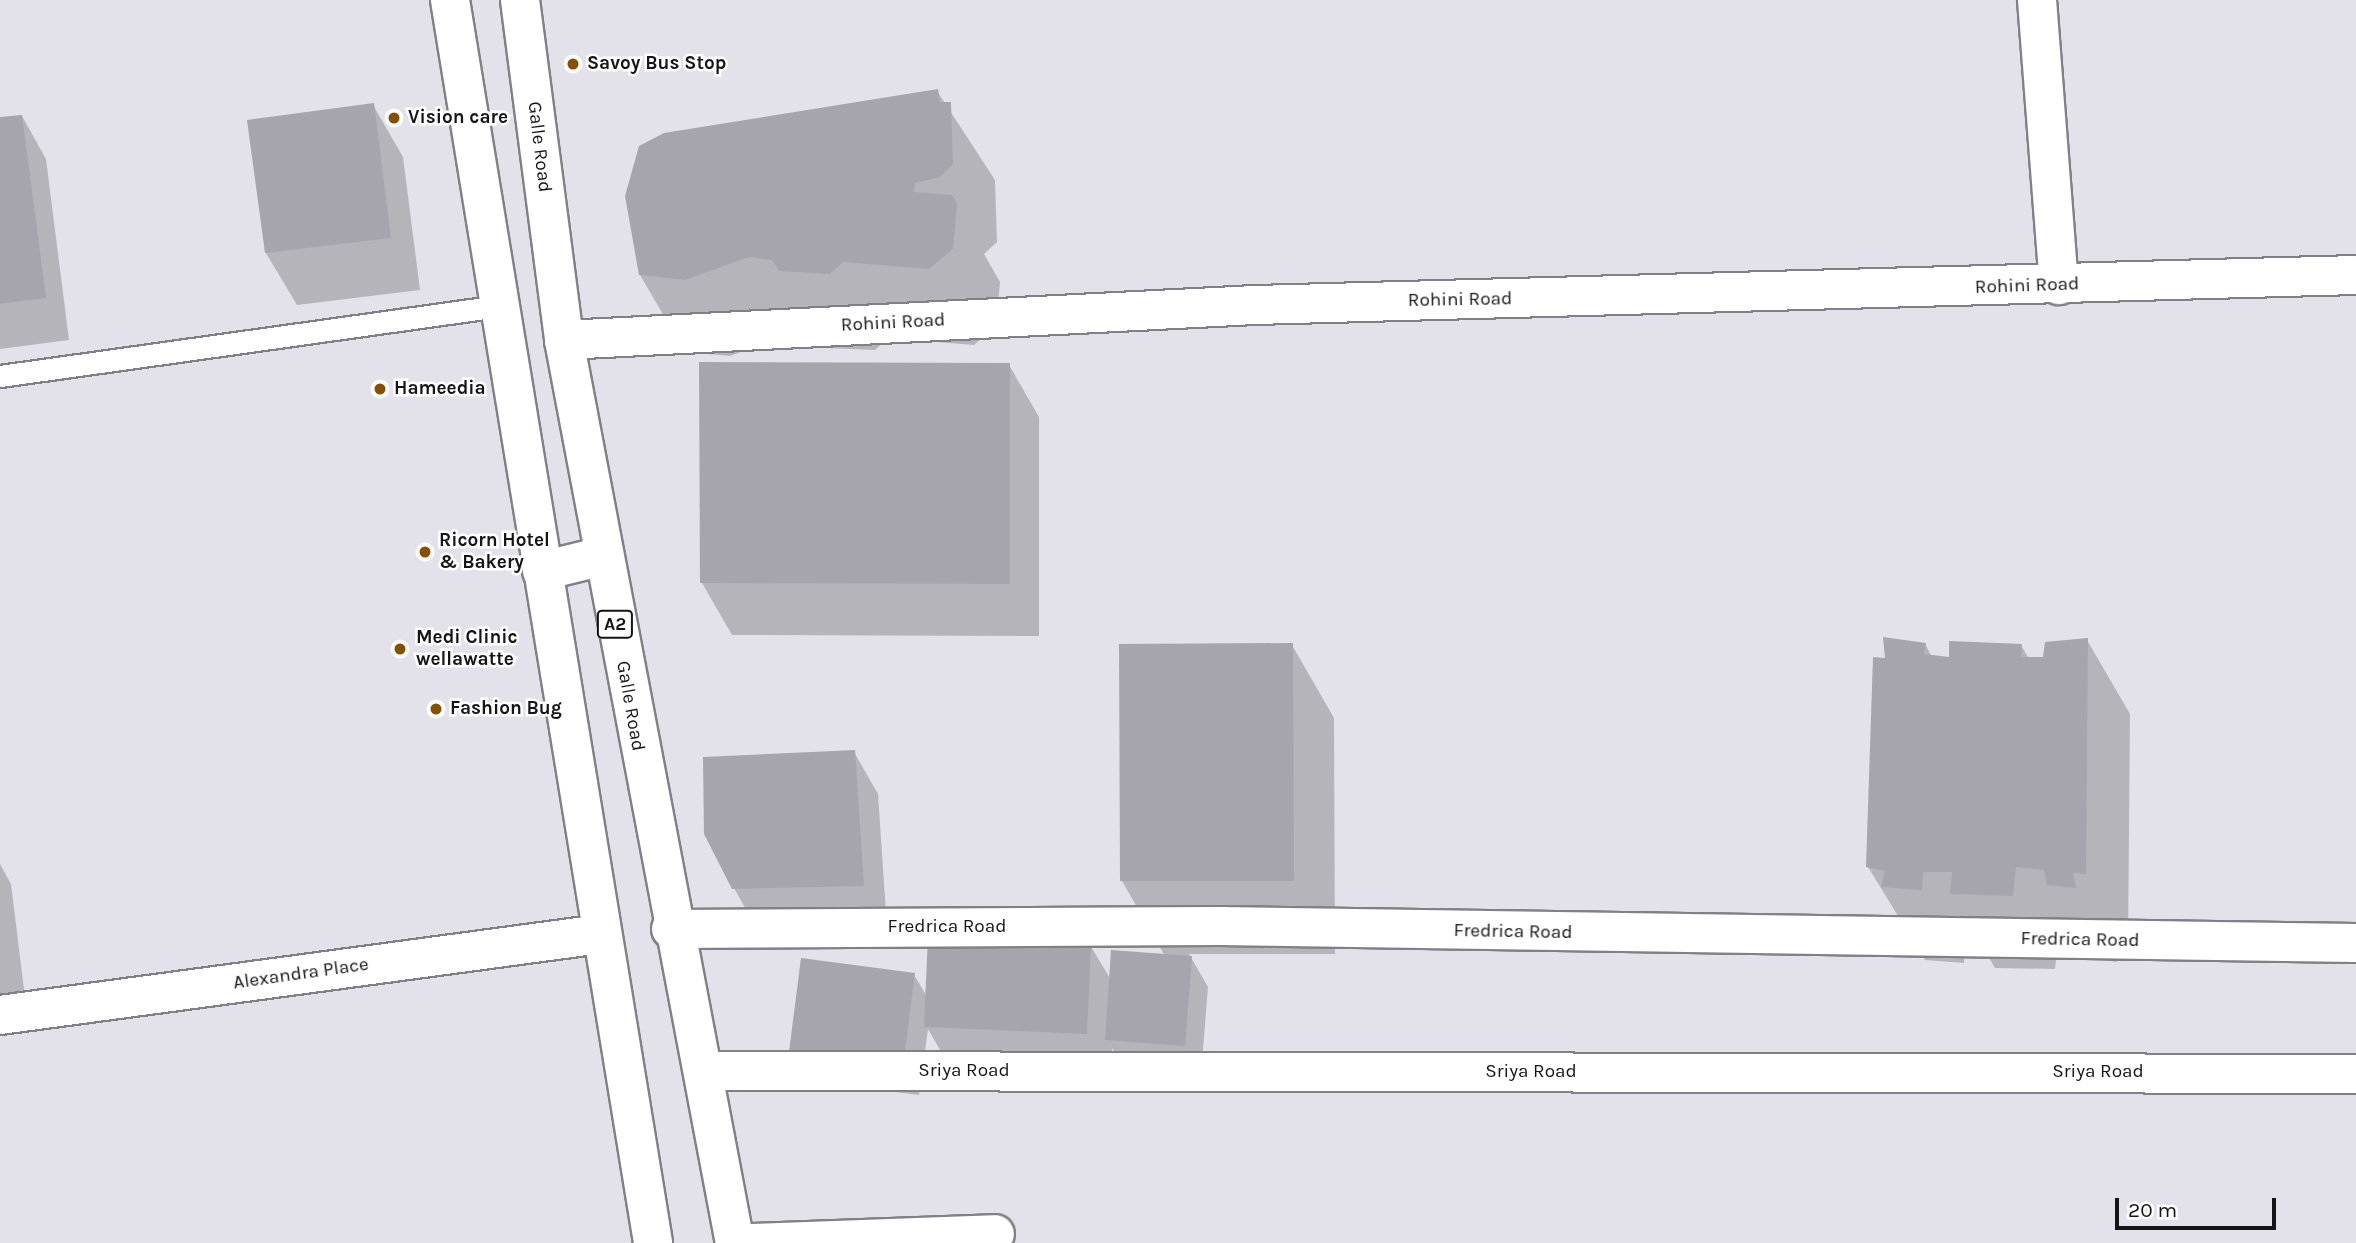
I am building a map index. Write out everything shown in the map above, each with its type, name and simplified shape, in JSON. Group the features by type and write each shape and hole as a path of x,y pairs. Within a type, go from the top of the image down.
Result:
{"main road":[{"path":"450,0 653,1243"},
{"name":"Galle Road","path":"520,0 565,340 671,929 705,1071 735,1243"},
{"path":"2037,0 2059,285"},
{"name":"Rohini Road","path":"565,340 1255,305 2356,275"},
{"path":"542,571 603,556"},
{"name":"Fredrica Road","path":"671,929 1220,926 2356,943"},
{"name":"Alexandra Place","path":"0,1015 601,934"},
{"name":"Sriya Road","path":"705,1071 2356,1074"},
{"path":"751,1243 995,1234"}],"lane":[{"path":"0,376 499,306"}],"building":[{"path":"938,89 940,102 951,102 953,164 940,177 915,183 914,192 952,195 957,203 953,249 929,269 843,262 830,274 779,271 772,260 749,257 685,280 639,275 625,196 639,146 664,133"},
{"path":"374,103 391,238 265,253 247,120"},
{"path":"22,115 46,298 0,304 0,117"},
{"path":"699,362 1010,363 1010,584 700,583"},
{"path":"1883,637 1926,643 1924,654 1949,657 1949,641 2022,644 2021,657 2043,657 2045,642 2088,638 2086,874 2073,873 2076,888 2047,885 2044,870 2016,867 2013,896 1950,894 1952,872 1923,872 1922,890 1881,887 1885,871 1866,867 1873,657 1885,658"},
{"path":"1293,643 1294,881 1120,881 1119,644"},
{"path":"855,750 864,886 732,889 704,834 703,757"},
{"path":"928,936 1091,943 1087,1034 924,1027"},
{"path":"1111,950 1192,956 1185,1046 1105,1040"},
{"path":"801,958 915,973 903,1066 789,1052"}],"place":[{"name":"Savoy Bus Stop","path":"573,64"},
{"name":"Vision care","path":"394,118"},
{"name":"Hameedia","path":"380,389"},
{"name":"Ricorn Hotel & Bakery","path":"425,552"},
{"name":"Medi Clinic wellawatte","path":"400,649"},
{"name":"Fashion Bug","path":"436,709"}]}
